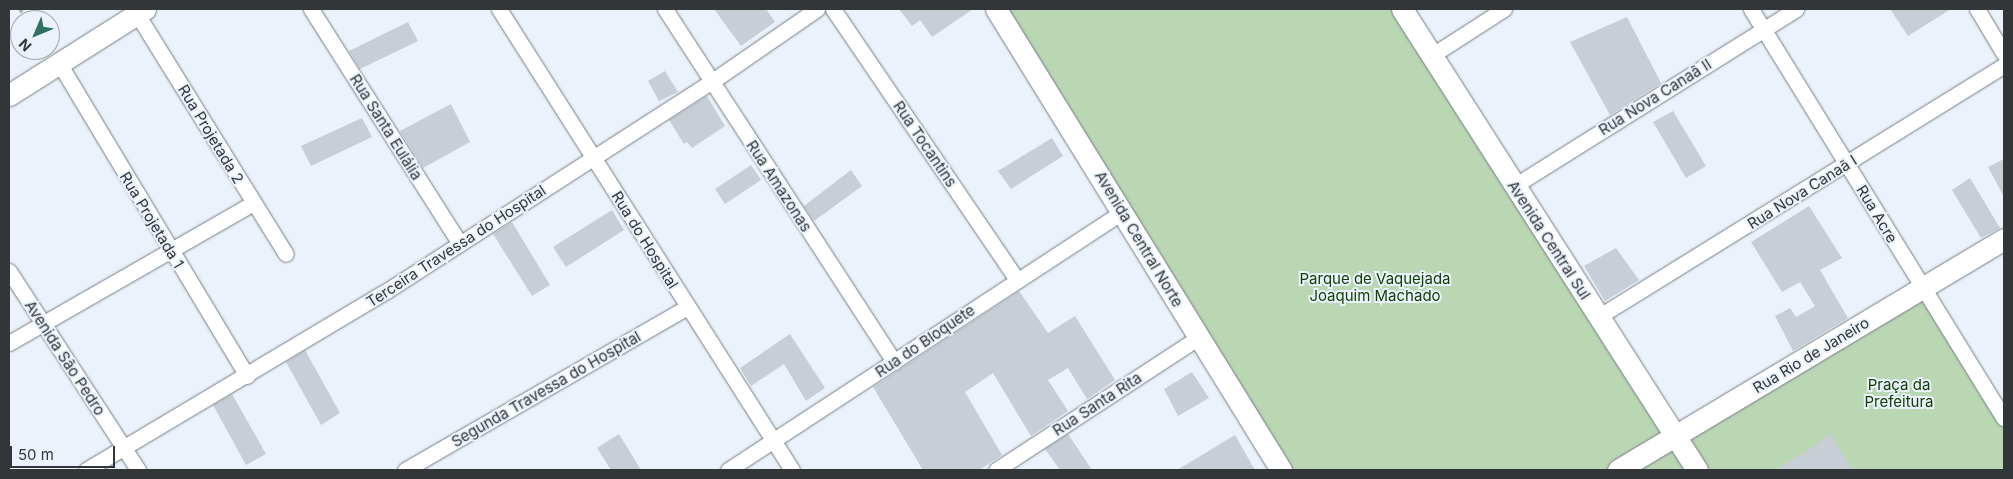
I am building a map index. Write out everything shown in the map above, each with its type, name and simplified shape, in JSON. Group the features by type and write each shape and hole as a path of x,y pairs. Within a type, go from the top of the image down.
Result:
{"street":[{"name":"Rua Santa Eulália","path":"311,9 460,244"},
{"name":"Rua do Hospital","path":"499,9 792,470"},
{"name":"Rua Amazonas","path":"664,9 894,362"},
{"name":"Terceira Travessa do Hospital","path":"86,470 247,376 460,244 711,82 817,9"},
{"name":"Rua Tocantins","path":"833,9 1017,280"},
{"name":"Avenida Central Norte","path":"996,9 1281,470"},
{"name":"Avenida Central Sul","path":"1402,9 1697,470"},
{"path":"1431,56 1504,9"},
{"name":"Rua Acre","path":"1751,9 2004,418"},
{"name":"Rua Nova Canaã II","path":"1514,186 1796,9"},
{"path":"1977,9 2004,54"},
{"path":"9,95 141,11"},
{"name":"Rua Projetada 2","path":"141,11 253,203 286,254"},
{"name":"Rua Projetada 1","path":"59,63 170,251 247,376"},
{"name":"Rua Nova Canaã I","path":"1598,317 2004,65"},
{"path":"9,344 253,203"},
{"name":"Rua do Bloquete","path":"728,470 1123,212"},
{"name":"Rua Rio de Janeiro","path":"1925,293 2004,239"},
{"name":"Rua Rio de Janeiro","path":"1618,470 1678,439 1925,293 2004,249"},
{"name":"Avenida São Pedro","path":"9,271 138,470"},
{"name":"Segunda Travessa do Hospital","path":"404,470 687,307"},
{"name":"Rua Santa Rita","path":"996,470 1198,338"},
{"name":"Rua Rio de Janeiro","path":"1638,470 1678,439"}],"green space":[{"name":"Parque de Vaquejada Joaquim Machado","path":"996,9 1407,9 1675,435 1922,289 2004,409 2004,470 1282,470"}],"building":[{"path":"714,9 766,9 775,22 741,46"},
{"path":"899,9 973,9 932,37 920,20 912,26"},
{"path":"1890,9 1951,9 1908,36"},
{"path":"1627,17 1661,83 1610,115 1570,42"},
{"path":"408,22 418,41 360,69 349,51"},
{"path":"665,71 678,92 659,101 648,81"},
{"path":"707,96 725,126 692,148 687,142 684,144 669,120"},
{"path":"451,104 470,142 423,168 400,131"},
{"path":"1673,111 1706,166 1686,178 1653,122"},
{"path":"362,118 372,137 311,166 301,146"},
{"path":"1052,138 1063,156 1011,189 998,171"},
{"path":"2004,159 2004,197 1988,167"},
{"path":"751,165 761,180 725,204 715,189"},
{"path":"851,170 862,186 814,221 804,206"},
{"path":"1970,178 2000,228 1981,238 1952,190"},
{"path":"1809,206 1842,258 1820,270 1848,318 1793,351 1775,316 1790,308 1796,317 1815,306 1800,282 1782,292 1751,242"},
{"path":"612,210 624,230 566,267 553,247"},
{"path":"512,222 550,285 532,296 493,234"},
{"path":"1616,248 1639,280 1605,301 1584,266"},
{"path":"1019,291 1048,333 1075,316 1115,380 1087,399 1068,368 1048,380 1068,411 1031,436 993,373 965,392 1002,455 979,470 923,470 873,387"},
{"path":"790,334 825,388 806,401 784,364 751,386 740,368"},
{"path":"305,350 340,413 321,425 286,362"},
{"path":"1192,372 1209,398 1178,416 1164,389"},
{"path":"232,394 266,454 246,465 213,405"},
{"path":"619,434 641,470 611,470 597,448"},
{"path":"1068,434 1092,470 1060,470 1045,449"},
{"path":"1830,434 1852,470 1775,470 1813,447"},
{"path":"1235,435 1255,470 1177,470"}],"park label":[{"name":"Praça da Prefeitura","path":"1899,392"}]}
